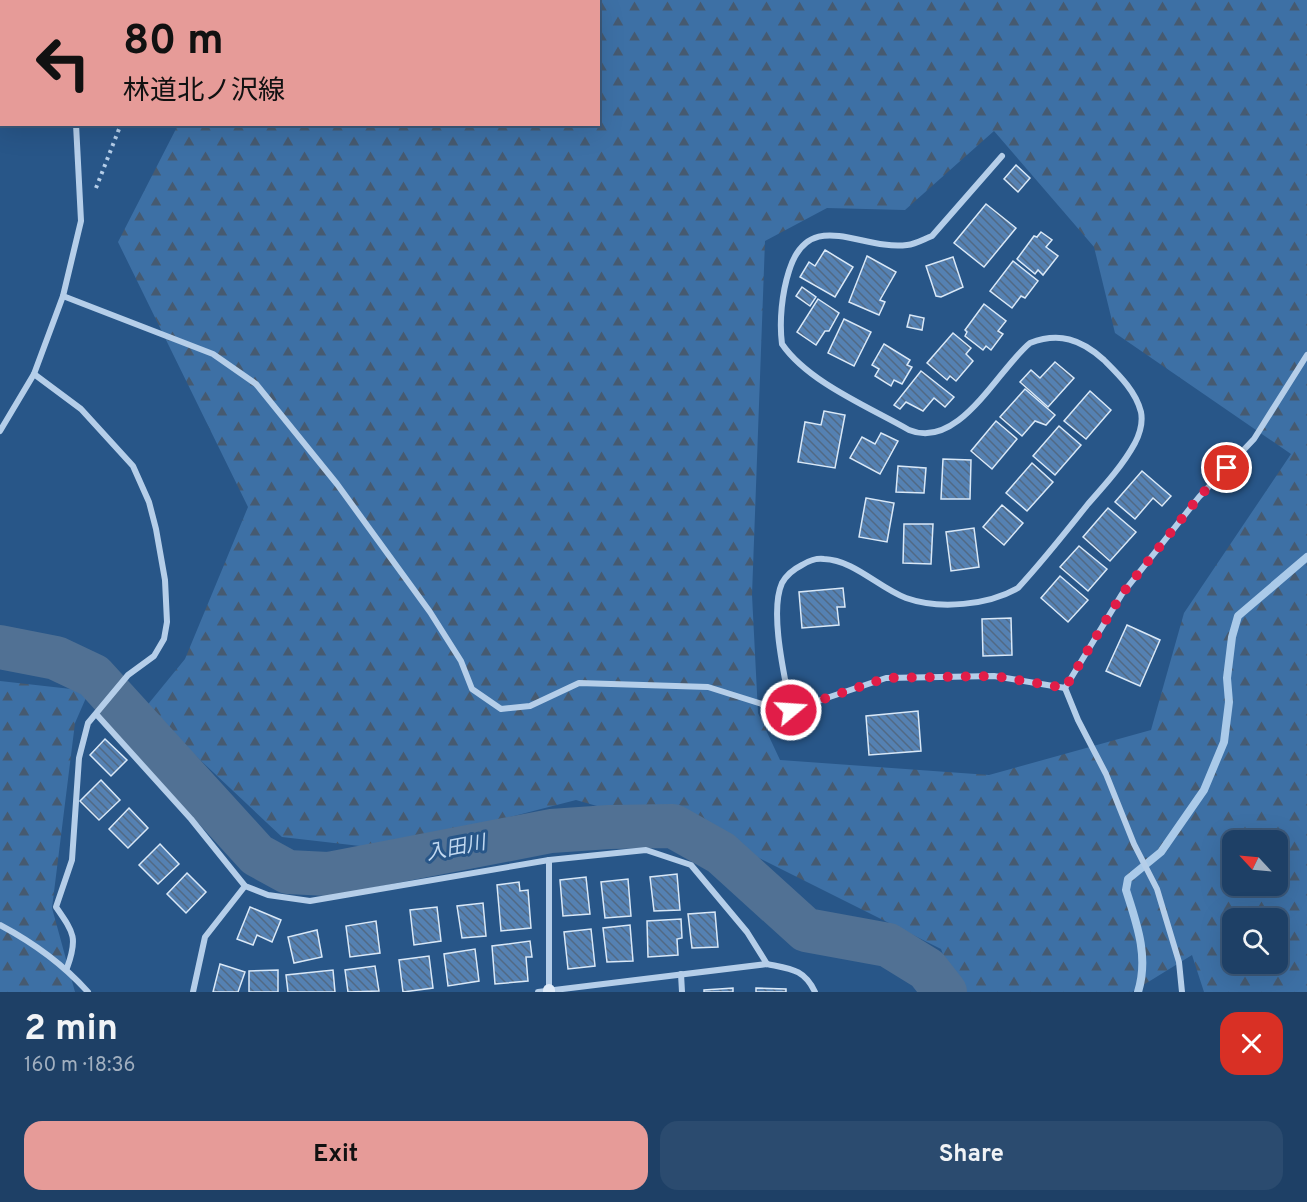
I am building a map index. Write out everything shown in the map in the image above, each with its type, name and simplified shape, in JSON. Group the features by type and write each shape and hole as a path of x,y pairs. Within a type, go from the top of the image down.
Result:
{"street":[{"path":"0,431 34,374 63,296 81,221 76,126"},
{"path":"791,710 777,603 782,584 793,570 809,561 824,559 860,573 905,598 932,603 964,603 1004,596 1018,588 1038,566 1122,464 1140,431 1141,412 1136,400 1119,375 1096,353 1060,336 1030,343 959,421 945,428 924,433 909,430 826,382 804,368 782,344 781,316 786,281 794,255 805,243 828,234 892,244 917,243 932,236 940,228 1002,156"},
{"path":"63,296 213,354 256,384 337,484 430,612 461,661 472,689 501,709 530,706 579,682 708,687 775,708 791,710 886,678 994,676 1065,688"},
{"path":"1065,688 1122,594 1199,497 1254,439 1307,355"},
{"path":"34,374 81,410 133,466 149,502 165,580 167,622 164,639 153,656 128,675 88,723 79,758 72,860 56,908 73,931 75,947 67,968"},
{"path":"1065,688 1078,720 1106,774 1134,844 1157,889 1179,962 1182,992"},
{"path":"98,713 191,819 245,886 268,895 310,901 549,860 646,850 691,865 747,932 767,964"},
{"path":"549,860 545,991 767,964 792,969 808,977 815,992"},
{"path":"192,992 205,937 245,886"},
{"path":"0,925 34,943 67,968 88,992"},
{"path":"681,974 681,992"}],"path":[{"path":"95,188 120,126"}],"green space":[{"path":"600,0 1307,0 1307,992 1204,992 1192,955 1132,992 957,992 941,949 733,845 576,800 386,849 282,837 145,708 185,659 248,507 118,242 177,126 600,126","holes":["994,131 1094,247 1115,333 1291,454 1184,613 1151,730 989,775 780,760 758,713 752,595 765,241 827,208 905,210"]},
{"path":"0,681 89,691 75,723 52,908 75,992 0,992"}],"building":[{"path":"1016,165 1030,178 1018,192 1004,179"},
{"path":"986,204 1016,228 984,267 954,243"},
{"path":"1041,232 1052,240 1046,247 1058,256 1043,275 1038,270 1035,274 1017,259 1034,236 1037,237"},
{"path":"825,250 853,267 835,297 800,277 809,262 815,266"},
{"path":"867,256 896,272 880,300 885,302 879,315 849,302"},
{"path":"953,257 963,287 941,297 936,296 926,266"},
{"path":"1013,261 1038,281 1025,298 1021,296 1012,308 990,291"},
{"path":"802,287 816,297 810,306 796,296"},
{"path":"818,299 839,313 829,331 825,331 816,345 797,332"},
{"path":"984,304 1006,321 998,331 1003,334 991,350 986,346 983,350 965,336 967,332 965,330"},
{"path":"910,315 924,318 922,330 907,327"},
{"path":"844,319 871,332 854,366 828,353"},
{"path":"953,333 971,348 966,354 973,361 956,381 950,376 947,380 927,363"},
{"path":"884,344 910,360 907,365 912,367 902,384 894,380 891,386 875,376 879,369 872,365"},
{"path":"1055,362 1074,378 1048,407 1020,382 1031,370 1040,378"},
{"path":"921,371 954,397 945,407 934,398 923,411 906,402 900,409 894,405"},
{"path":"1025,389 1055,415 1046,425 1035,421 1022,436 1000,417"},
{"path":"1090,391 1111,410 1086,439 1064,421"},
{"path":"824,411 845,415 835,468 798,462 805,422 821,425"},
{"path":"996,421 1017,439 992,469 971,451"},
{"path":"1059,426 1081,445 1055,475 1033,456"},
{"path":"881,433 898,441 880,474 850,458 862,437 875,444"},
{"path":"943,459 971,460 970,499 941,499"},
{"path":"1032,463 1053,482 1027,511 1006,493"},
{"path":"898,466 926,468 924,493 896,492"},
{"path":"1142,471 1171,496 1162,506 1153,498 1135,519 1115,502"},
{"path":"866,498 894,503 887,542 859,537"},
{"path":"1002,505 1023,523 1004,545 983,527"},
{"path":"1108,508 1136,532 1110,561 1083,537"},
{"path":"904,524 933,524 931,564 903,563"},
{"path":"974,528 979,567 951,571 946,532"},
{"path":"1079,546 1107,569 1088,591 1060,567"},
{"path":"1060,576 1088,600 1068,622 1041,598"},
{"path":"843,588 845,607 837,607 839,625 802,628 799,592"},
{"path":"1011,618 1012,655 983,656 982,619"},
{"path":"1127,625 1160,640 1140,686 1106,671"},
{"path":"918,711 921,751 869,755 866,716"},
{"path":"105,739 127,760 111,776 90,755"},
{"path":"101,780 120,800 99,820 80,801"},
{"path":"129,808 148,828 128,848 109,829"},
{"path":"160,844 179,864 158,884 139,865"},
{"path":"187,873 206,892 186,913 167,894"},
{"path":"677,874 680,910 654,911 650,877"},
{"path":"586,877 590,914 563,916 560,880"},
{"path":"628,879 631,916 605,918 601,882"},
{"path":"519,882 520,891 528,890 531,928 501,931 497,885"},
{"path":"483,903 486,936 462,938 457,906"},
{"path":"250,907 281,920 272,942 257,935 253,945 237,939"},
{"path":"437,907 441,941 414,945 410,910"},
{"path":"715,912 718,947 692,948 688,914"},
{"path":"681,919 682,938 677,939 678,955 648,957 647,921"},
{"path":"376,921 380,953 350,957 346,926"},
{"path":"630,925 633,961 607,962 603,928"},
{"path":"591,929 595,966 568,969 564,932"},
{"path":"317,930 322,957 294,963 288,937"},
{"path":"530,941 532,957 526,957 528,981 495,984 492,946"},
{"path":"475,949 479,981 448,986 444,954"},
{"path":"429,956 433,988 403,992 399,960"},
{"path":"220,964 245,972 238,992 213,992"},
{"path":"375,966 379,991 348,992 345,970"},
{"path":"278,970 278,992 249,992 249,971"},
{"path":"333,970 335,992 288,992 286,975"},
{"path":"733,988 733,992 704,992 704,990"},
{"path":"756,988 786,989 786,992 756,992"}],"waterway":[{"path":"1138,992 1142,953 1138,928 1126,890 1128,879 1161,852 1204,790 1224,742 1229,702 1227,678 1232,637 1238,616 1307,557"},
{"name":"入田川","path":"0,647 56,658 94,676 257,855 288,872 328,874 551,831 673,826 721,853 806,930 888,945 927,969 945,992"}],"route":[{"path":"791,710 886,678 994,676 1065,688 1094,644 1107,617 1122,594 1199,497 1227,468"}]}
